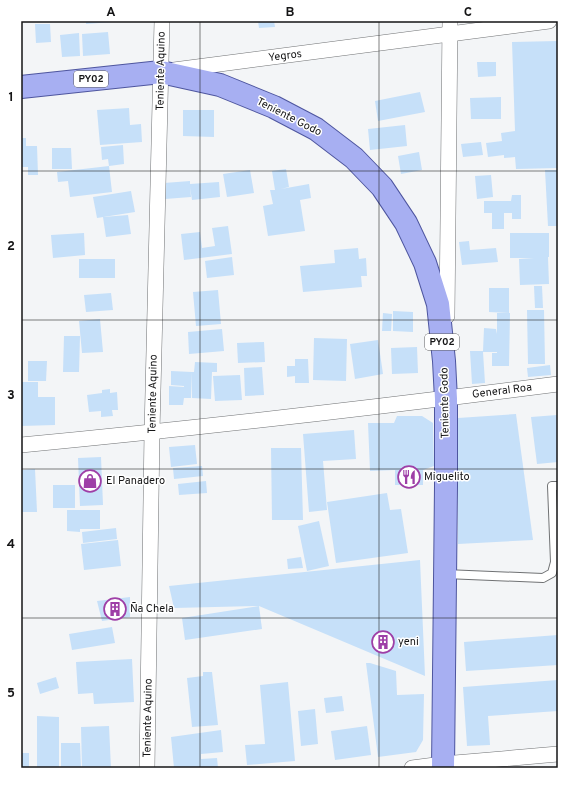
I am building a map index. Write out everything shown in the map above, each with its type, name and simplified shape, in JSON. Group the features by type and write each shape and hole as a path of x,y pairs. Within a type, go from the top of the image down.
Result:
{"main road":[{"name":"Yegros","path":"21,87 161,72"},
{"name":"Teniente Godo","path":"161,72 220,85 274,107 316,128 354,158 382,187 406,223 425,263 438,304 446,399 443,766"}],"street":[{"name":"Teniente Aquino","path":"147,768 152,432 162,21"},
{"name":"Yegros","path":"161,72 450,28 550,21"},
{"path":"446,399 450,28"},
{"name":"General Roa","path":"21,446 446,399 558,384"},
{"path":"412,768 558,754"}],"lane":[{"path":"444,574 543,578 552,573 555,562 552,486 558,486"}],"building":[{"path":"86,21 112,21 112,22 86,24"},
{"path":"258,21 274,21 275,27 259,28"},
{"path":"35,24 50,24 51,42 36,43"},
{"path":"108,32 110,54 83,56 82,34"},
{"path":"79,33 80,56 62,57 60,35"},
{"path":"558,41 558,168 516,169 515,157 504,158 504,155 488,157 486,143 502,141 501,133 515,131 512,42"},
{"path":"477,62 496,62 496,76 478,77"},
{"path":"420,92 425,112 378,121 375,101"},
{"path":"501,97 501,119 471,119 470,98"},
{"path":"129,108 130,125 141,124 142,142 100,145 97,110"},
{"path":"183,110 214,110 214,137 183,136"},
{"path":"405,125 407,146 370,150 368,129"},
{"path":"21,138 26,138 26,146 37,146 38,175 28,175 28,167 21,167"},
{"path":"481,142 483,155 463,157 461,144"},
{"path":"123,145 124,164 109,166 108,159 102,160 101,147"},
{"path":"52,148 71,148 72,169 52,169"},
{"path":"419,152 422,170 401,174 398,156"},
{"path":"109,166 112,192 70,197 68,181 58,182 57,172"},
{"path":"286,169 289,187 281,189 309,184 311,198 300,200 305,231 268,236 263,206 273,204 270,190 275,190 272,171"},
{"path":"250,170 254,193 227,197 223,174"},
{"path":"545,170 558,170 558,226 548,226"},
{"path":"491,175 493,197 477,199 475,176"},
{"path":"190,181 190,184 219,182 220,197 192,200 190,187 191,197 165,199 164,183"},
{"path":"131,191 135,212 97,218 93,197"},
{"path":"512,195 521,195 521,219 512,219 512,213 504,213 504,229 492,229 492,213 484,213 484,201 511,201"},
{"path":"128,215 131,234 106,237 103,217"},
{"path":"228,226 232,254 184,260 181,234 200,232 202,248 215,246 212,228"},
{"path":"84,233 85,255 53,258 51,235"},
{"path":"510,233 549,233 549,284 520,285 519,259 534,258 510,258"},
{"path":"469,241 470,250 496,248 498,262 462,265 459,242"},
{"path":"358,248 359,259 366,258 367,276 361,276 362,287 303,292 300,266 335,263 334,250"},
{"path":"232,257 234,275 207,278 205,261"},
{"path":"79,259 115,259 115,278 79,278"},
{"path":"534,286 542,286 543,308 535,308"},
{"path":"489,288 509,288 509,313 489,312"},
{"path":"218,290 221,324 196,326 193,292"},
{"path":"111,293 113,310 86,312 84,295"},
{"path":"527,310 544,310 545,364 528,364"},
{"path":"393,311 413,312 413,332 393,331"},
{"path":"383,313 392,314 391,331 382,331"},
{"path":"497,313 510,313 509,366 492,366 492,353 497,352 483,352 485,383 472,384 470,351 483,351 484,328 496,329 497,334"},
{"path":"100,319 103,352 82,353 79,321"},
{"path":"222,329 224,351 189,354 188,332"},
{"path":"64,336 80,336 79,372 63,372"},
{"path":"314,338 347,339 346,381 313,380"},
{"path":"378,340 383,374 355,379 350,344"},
{"path":"264,342 265,362 238,363 237,343"},
{"path":"417,347 418,373 392,374 391,348"},
{"path":"295,359 308,359 309,383 295,383 295,376 287,377 287,366 295,366"},
{"path":"28,361 47,361 46,381 28,381"},
{"path":"195,362 217,363 217,372 212,372 211,399 192,398 192,372 194,372"},
{"path":"550,365 551,375 528,377 527,368"},
{"path":"262,367 264,395 245,396 244,368"},
{"path":"171,371 192,372 191,398 184,398 183,405 169,405 169,386 184,387 171,385"},
{"path":"240,375 242,400 215,401 213,376"},
{"path":"21,382 38,382 38,397 55,397 55,425 21,426"},
{"path":"110,389 110,393 117,392 118,410 112,410 113,416 101,417 101,411 89,412 87,395 102,393 102,390"},
{"path":"516,414 533,540 458,544 458,418"},
{"path":"557,415 558,462 537,464 531,417"},
{"path":"397,416 422,416 433,423 434,466 423,470 423,485 395,485 395,470 370,471 368,423 394,423"},
{"path":"354,430 356,459 323,461 327,510 309,512 303,434"},
{"path":"195,445 197,464 171,467 169,447"},
{"path":"271,448 301,448 303,520 272,520"},
{"name":"El Panadero","path":"101,457 103,505 80,506 78,458"},
{"path":"202,466 203,476 174,479 173,468"},
{"path":"35,469 37,512 21,512 21,470"},
{"path":"206,481 207,493 179,495 178,484"},
{"path":"53,485 75,485 75,508 53,508"},
{"path":"387,493 390,510 401,509 408,553 336,563 327,502"},
{"path":"67,510 100,510 100,529 80,529 80,532 67,531"},
{"path":"319,521 329,566 307,571 298,526"},
{"path":"116,528 117,539 83,543 82,532"},
{"path":"118,540 121,566 84,570 81,544"},
{"path":"301,557 303,568 288,569 287,559"},
{"name":"yeni","path":"420,560 425,676 259,606 174,608 169,586"},
{"name":"Ña Chela","path":"130,597 130,617 102,621 97,601"},
{"path":"259,606 262,629 185,640 182,618"},
{"path":"112,627 115,643 72,650 69,634"},
{"path":"558,635 558,665 466,671 464,642"},
{"path":"132,659 134,702 94,704 93,693 78,694 76,662"},
{"path":"366,663 396,671 397,695 424,694 423,740 416,752 378,757"},
{"path":"203,672 212,672 218,725 192,727 187,678 203,676"},
{"path":"56,677 59,688 40,694 37,683"},
{"path":"558,680 558,711 488,716 490,745 467,746 463,687"},
{"path":"288,682 295,761 247,765 245,745 265,744 260,685"},
{"path":"342,696 344,711 326,713 324,698"},
{"path":"315,709 318,744 301,746 298,711"},
{"path":"37,716 59,717 59,768 37,768"},
{"path":"109,726 111,768 82,768 81,727"},
{"path":"367,726 371,755 335,760 331,731"},
{"path":"221,730 223,752 201,754 201,759 217,758 218,768 174,768 171,737"},
{"path":"61,743 80,743 81,768 61,768"},
{"path":"21,753 29,753 29,768 21,768"}],"place":[{"name":"Miguelito","path":"409,477"},
{"name":"El Panadero","path":"90,481"},
{"name":"Ña Chela","path":"115,609"},
{"name":"yeni","path":"383,642"}]}
